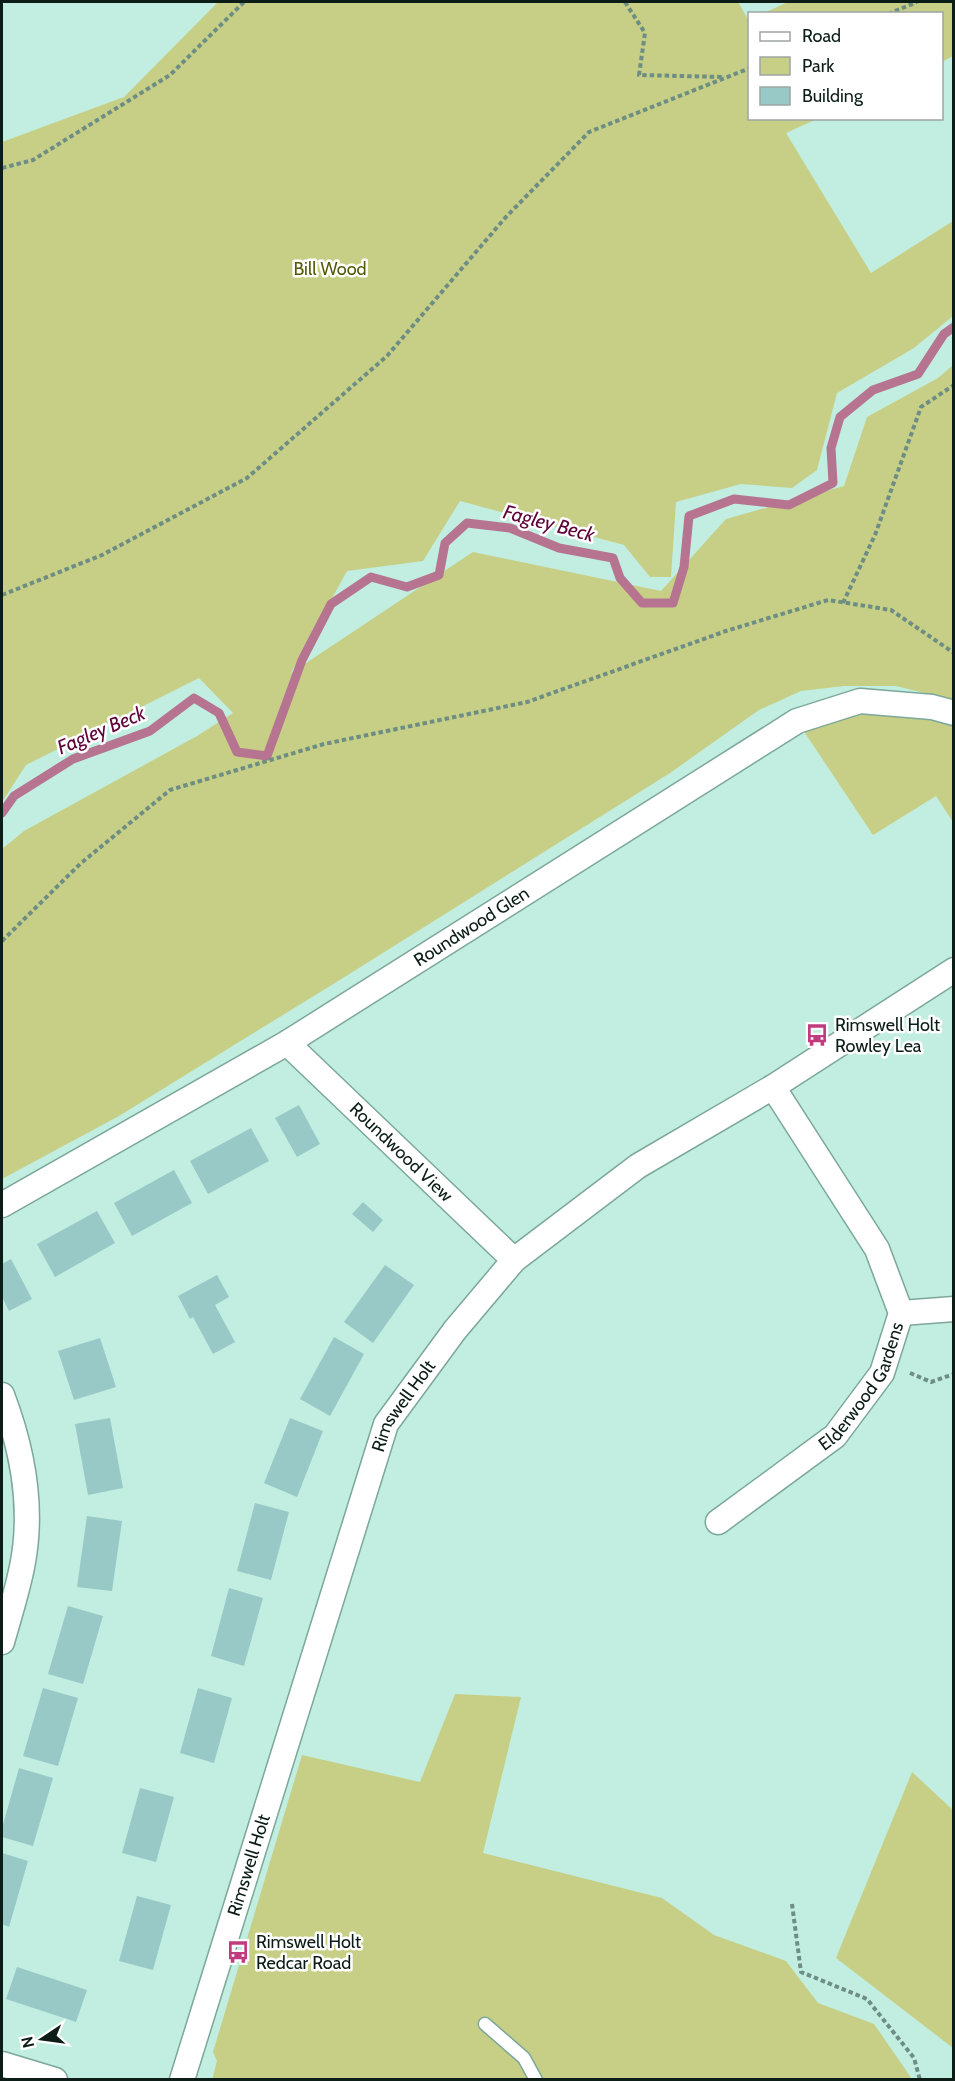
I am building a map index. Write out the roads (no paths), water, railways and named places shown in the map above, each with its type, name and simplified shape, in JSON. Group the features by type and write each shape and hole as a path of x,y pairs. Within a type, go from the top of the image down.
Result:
{"street":[{"name":"Roundwood Glen","path":"2,1205 287,1043 797,721 860,701 932,707 954,713"},
{"name":"Rimswell Holt","path":"182,2079 386,1424 455,1330 514,1260 638,1166 773,1087 954,970"},
{"name":"Roundwood View","path":"287,1043 514,1260"},
{"name":"Elderwood Gardens","path":"718,1522 834,1436 882,1373 901,1313 877,1249 773,1087"},
{"path":"901,1313 954,1309"},
{"path":"2,1395 18,1441 24,1473 27,1514 23,1564 2,1642"},
{"path":"2,2064 55,2079"}],"lane":[{"path":"485,2024 524,2058 536,2079"}],"waterway":[{"name":"Fagley Beck","path":"2,813 14,796 73,759 150,731 194,698 219,713 237,752 267,756 302,660 331,604 371,577 407,587 439,575 445,543 467,523 510,528 559,548 613,558 620,578 642,603 673,603 684,567 689,516 734,499 789,505 833,483 831,448 840,417 873,390 918,374 944,334 954,327"}],"place":[{"name":"Rimswell Holt Rowley Lea","path":"817,1035"},
{"name":"Rimswell Holt Redcar Road","path":"238,1952"}],"park label":[{"name":"Bill Wood","path":"330,269"}]}
